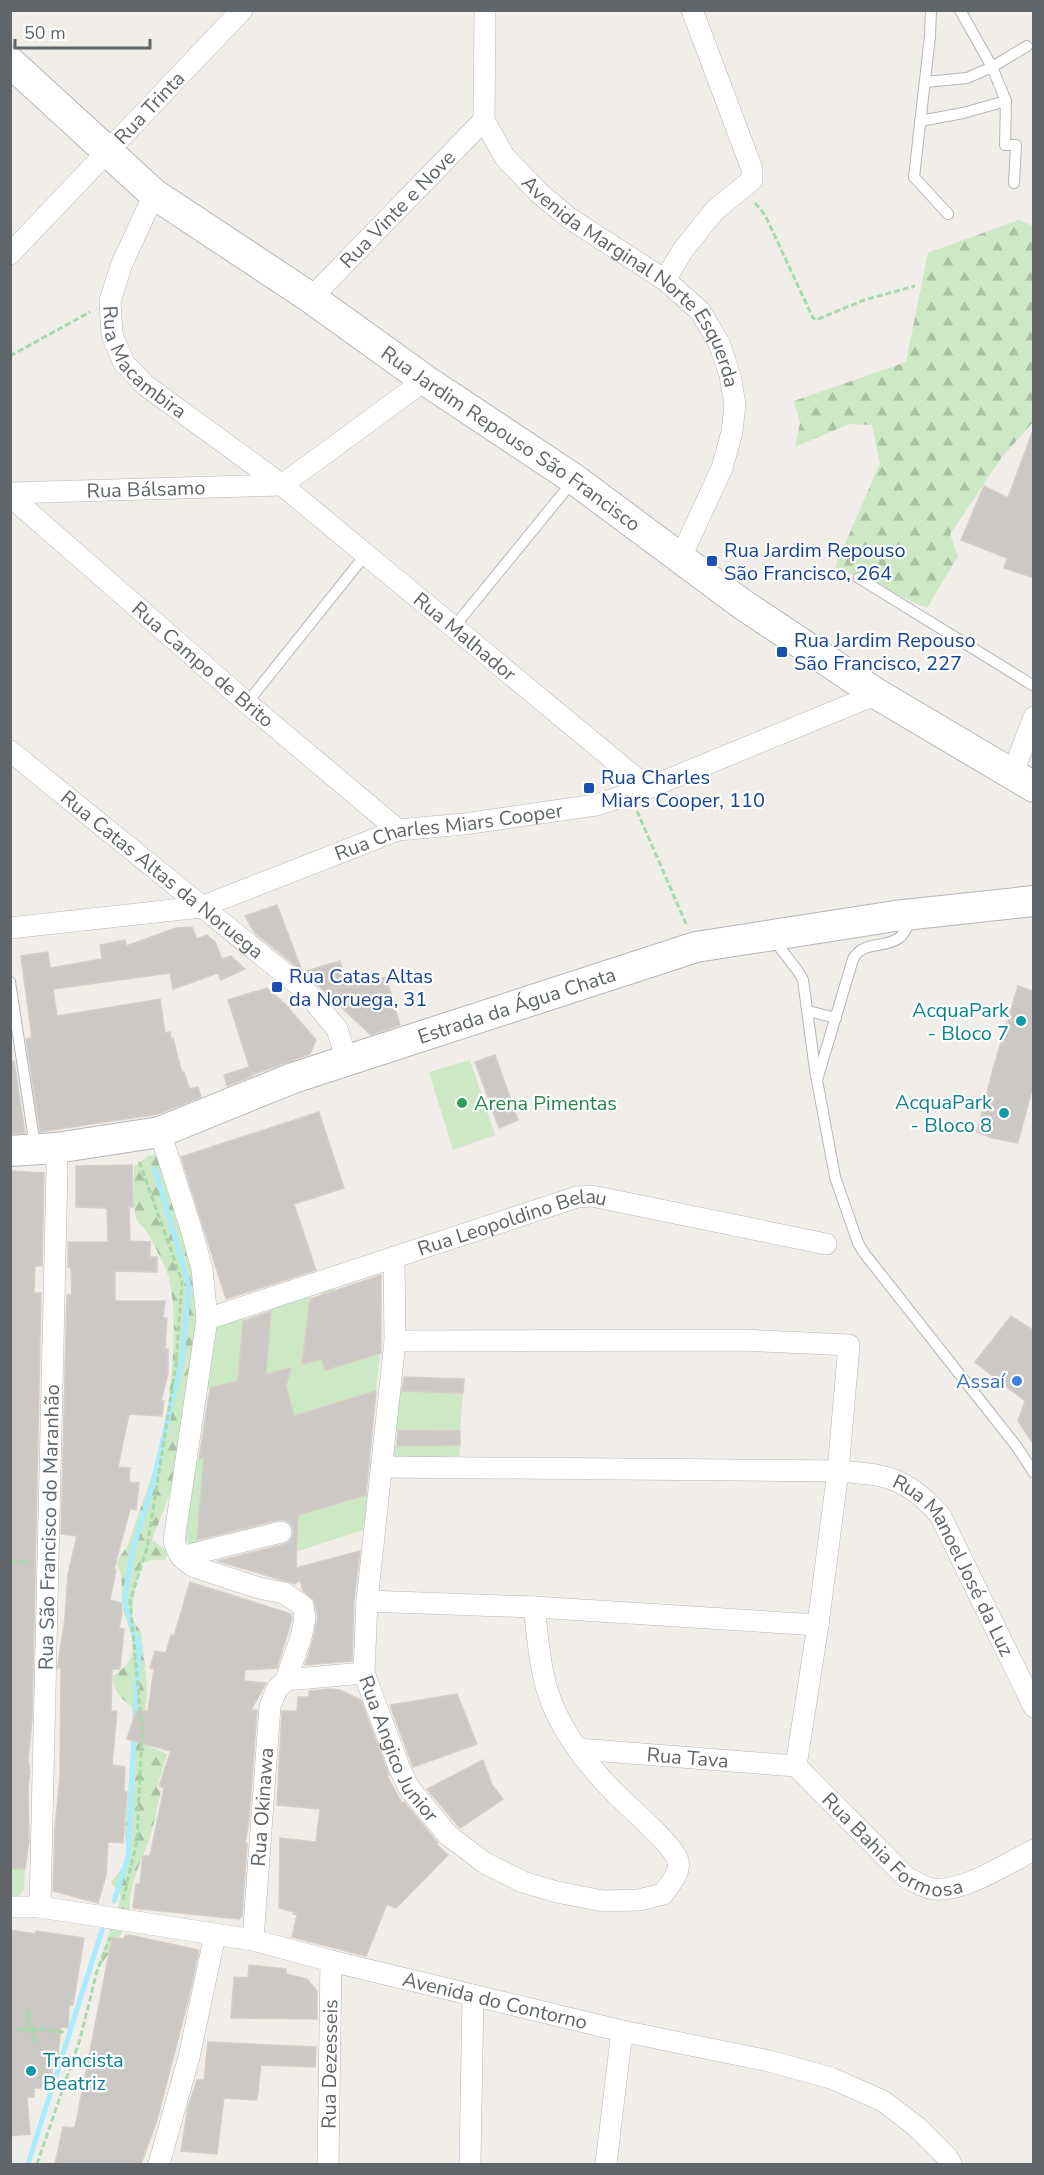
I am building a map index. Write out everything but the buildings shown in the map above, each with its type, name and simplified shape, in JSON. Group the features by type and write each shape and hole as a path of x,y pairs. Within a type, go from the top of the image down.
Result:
{"street":[{"name":"Rua Trinta","path":"10,254 242,10"},
{"name":"Avenida Marginal Norte Esquerda","path":"485,10 484,120 504,156 538,192 569,218 604,243 665,280 700,311 719,343 730,375 735,404 732,432 722,468 680,559"},
{"path":"665,280 683,250 715,210 752,180 752,169 692,10"},
{"name":"Rua Jardim Repouso São Francisco","path":"10,62 154,194 311,298 426,380 574,479 742,604 877,694 1023,781"},
{"name":"Rua Vinte e Nove","path":"311,298 484,120"},
{"name":"Rua Macambira","path":"154,194 121,266 110,301 112,335 124,363 145,385 282,485"},
{"path":"282,485 426,380"},
{"name":"Rua Bálsamo","path":"10,495 282,485"},
{"name":"Rua Malhador","path":"282,485 454,627 639,790"},
{"name":"Rua Campo de Brito","path":"10,495 247,703 398,830"},
{"name":"Rua Charles Miars Cooper","path":"10,928 201,907 398,830 464,824 596,805 639,790 877,694"},
{"path":"1023,781 1034,717"},
{"name":"Rua Catas Altas da Noruega","path":"10,751 305,990 337,1029 348,1061"},
{"name":"Estrada da Água Chata","path":"34,1150 160,1132 293,1078 696,947 912,914 1034,902"},
{"path":"160,1132 195,1241 202,1269 207,1319 174,1541 181,1557 281,1532"},
{"name":"Rua São Francisco do Maranhão","path":"34,1150 57,1205 39,1907"},
{"name":"Rua Leopoldino Belau","path":"207,1319 577,1197 592,1196 826,1244"},
{"name":"Rua Angico Junior","path":"394,1257 395,1341 367,1601 364,1674 409,1788 448,1835 485,1863 523,1882 557,1892 603,1901 639,1900 663,1894 676,1875 678,1860 669,1846 609,1787 578,1749"},
{"path":"395,1341 741,1340 849,1345 838,1471 818,1625 796,1766"},
{"name":"Rua Manoel José da Luz","path":"381,1467 838,1471 882,1475 908,1485 925,1498 940,1515 1034,1707"},
{"name":"Rua Okinawa","path":"181,1557 195,1567 259,1588 284,1593 303,1606 305,1619 302,1637 286,1680 277,1689 270,1706 253,1940"},
{"path":"367,1601 534,1608 818,1625"},
{"path":"534,1608 552,1705 578,1749"},
{"path":"286,1680 364,1674"},
{"name":"Rua Tava","path":"578,1749 796,1766"},
{"name":"Rua Bahia Formosa","path":"796,1766 908,1878 930,1888 951,1888 974,1880 1034,1850"},
{"name":"Avenida do Contorno","path":"10,1907 39,1907 253,1940 622,2031 769,2061 831,2078 883,2101 917,2127 951,2164"},
{"path":"159,2164 189,2057 215,1935"},
{"name":"Rua Dezesseis","path":"328,2164 331,1961"},
{"path":"470,2164 473,1995"},
{"path":"606,2164 622,2031"}],"lane":[{"path":"931,10 914,177 948,214"},
{"path":"960,10 992,67 1006,101 1005,145 1016,145 1014,183"},
{"path":"925,81 967,78 992,67 1027,46"},
{"path":"920,121 963,113 1006,101"},
{"path":"454,627 574,479"},
{"path":"247,703 366,554"},
{"path":"859,578 1034,686"},
{"path":"817,1080 857,952 864,947 901,937 912,914"},
{"path":"773,935 779,948 803,980 817,1080 835,1177 864,1253 1017,1447 1034,1473"},
{"path":"10,982 34,1150"},
{"path":"808,1011 836,1018"}],"path":[{"path":"743,189 765,216 813,318 816,320 864,300 915,286"},
{"path":"10,356 110,301"},
{"path":"639,790 696,947"},
{"path":"123,1901 137,1841 142,1730 130,1601 147,1548 173,1388 182,1281 139,1161"},
{"path":"37,2164 80,2039 97,1971 112,1931"},
{"path":"34,2042 35,2031 17,2029 28,2030 29,2010 28,2028 64,2032"}],"green space":[{"path":"1019,220 1033,226 1033,422 1002,457 950,534 958,556 927,608 835,567 880,463 872,425 849,424 795,447 800,423 794,401 906,362 928,253"},
{"name":"Arena Pimentas","path":"470,1060 495,1135 453,1150 429,1072"},
{"path":"158,1154 200,1292 182,1449 169,1496 152,1540 169,1552 165,1560 143,1563 135,1586 132,1619 141,1632 146,1673 145,1710 149,1727 149,1746 167,1754 157,1787 161,1791 153,1826 132,1888 131,1919 97,1971 121,1897 111,1882 129,1859 131,1850 125,1842 125,1832 133,1730 132,1707 116,1690 113,1676 124,1668 133,1651 122,1601 122,1579 117,1565 128,1545 155,1466 161,1457 174,1344 169,1278 150,1236 137,1220 134,1206 134,1167 148,1156"},
{"path":"335,1289 331,1353 380,1353 376,1391 283,1419 284,1409 291,1405 288,1393 283,1395 266,1374 271,1307 310,1296 302,1363 317,1360 322,1292"},
{"path":"244,1315 238,1381 206,1389 213,1322"},
{"path":"394,1391 463,1393 460,1431 390,1429"},
{"path":"261,1442 263,1469 257,1531 242,1533 246,1474 202,1484 197,1545 188,1543 184,1534 194,1460"},
{"path":"460,1445 459,1456 391,1459 390,1446"},
{"path":"370,1493 363,1530 298,1551 298,1515"},
{"path":"11,1868 25,1869 24,1890 17,1897 11,1897"}],"waterway":[{"path":"135,1719 139,1647 124,1602 132,1552 152,1487 182,1359 189,1286 155,1169"},
{"path":"114,1901 128,1857 134,1734"},
{"path":"28,2164 102,1930"}],"place":[{"name":"Rua Jardim Repouso São Francisco, 264","path":"712,561"},
{"name":"Rua Jardim Repouso São Francisco, 227","path":"782,652"},
{"name":"Rua Charles Miars Cooper, 110","path":"589,788"},
{"name":"Rua Catas Altas da Noruega, 31","path":"277,987"},
{"name":"AcquaPark - Bloco 7","path":"1021,1021"},
{"name":"Arena Pimentas","path":"462,1103"},
{"name":"AcquaPark - Bloco 8","path":"1004,1113"},
{"name":"Assaí","path":"1017,1381"},
{"name":"Trancista Beatriz","path":"31,2071"}]}
